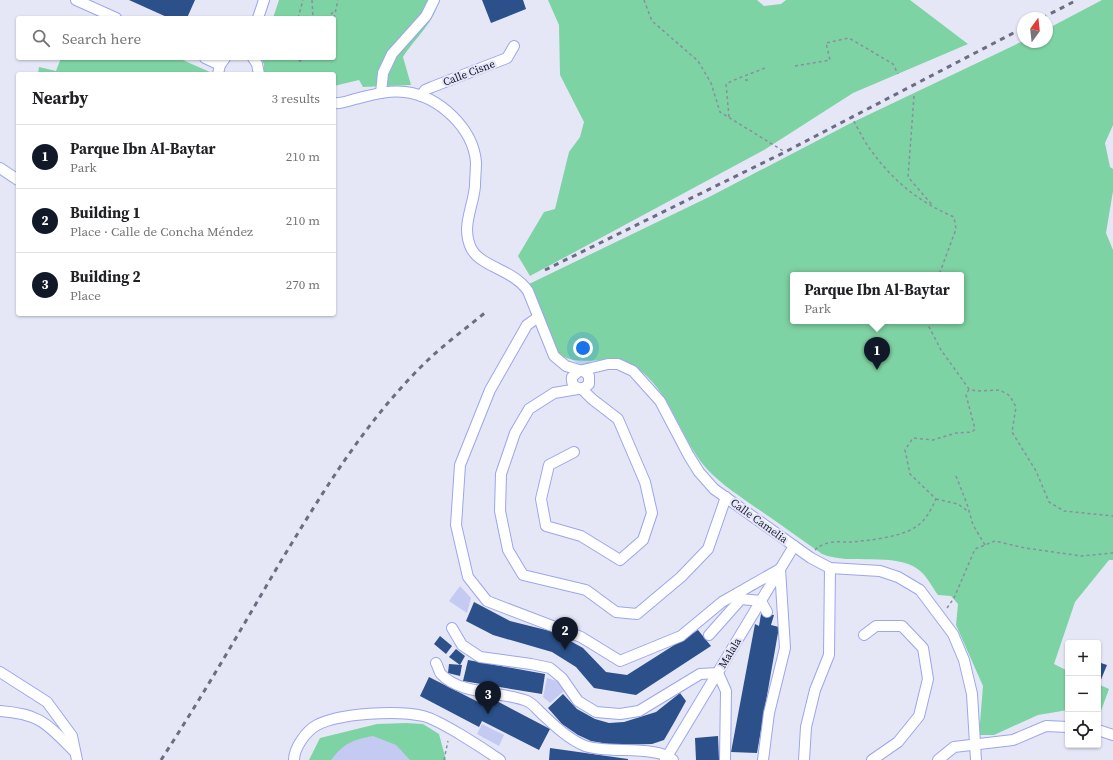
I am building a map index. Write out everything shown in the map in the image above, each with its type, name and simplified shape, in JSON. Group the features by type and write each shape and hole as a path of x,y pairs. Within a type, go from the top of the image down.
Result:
{"street":[{"path":"76,0 112,16"},
{"path":"259,16 264,0"},
{"path":"381,93 383,73 392,54 426,16 434,0"},
{"name":"Calle Cisne","path":"421,96 425,90 507,58 514,46"},
{"path":"209,60 221,66"},
{"path":"254,60 259,72"},
{"path":"336,104 381,93 406,92 421,96 452,116 467,134 476,161 475,188 468,213 466,231 471,249 484,262 517,278 522,283 528,291 537,318 554,356 566,366 587,373 590,378 589,384 581,388 554,394 529,409 515,433 501,474 500,511 508,550 523,575 586,590 616,612 637,614 681,576 708,549 726,497"},
{"path":"0,168 16,179"},
{"path":"537,318 527,325 490,390 460,464 456,524 468,577 487,601 581,638 620,660 681,636 722,602 780,569 785,648 769,713 763,760"},
{"name":"Calle Camelia","path":"582,371 608,364 618,364 633,371 660,401 668,419 699,472 714,489 811,558 830,568 880,571 898,577 920,590 953,634 964,660 972,694 976,760"},
{"path":"574,452 549,465 541,499 546,526 581,536 620,560 643,540 652,513 645,482 618,419 592,400 581,388"},
{"name":"Malala","path":"669,758 794,546"},
{"path":"804,760 806,726 815,690 829,655 830,568"},
{"path":"708,635 741,599 761,601 767,612"},
{"path":"864,635 876,626 902,626 923,648 928,679 919,716 898,742 872,760"},
{"path":"452,628 462,645 480,658 531,664 550,668 562,678 578,701 596,712 620,714 639,711 700,674 718,673 726,690 725,760"},
{"path":"436,663 441,674 453,682 481,693 507,695 529,702 563,733 584,746 606,750 638,751 669,758"},
{"path":"0,672 47,702 72,736 76,756"},
{"path":"0,711 23,714 44,722 76,756"},
{"path":"294,760 297,748 305,735 316,726 335,718 390,714 424,716 500,760"},
{"path":"938,760 954,747 974,746 1014,740 1046,726 1065,726"},
{"path":"1101,731 1112,733"}],"path":[{"path":"299,16 303,0"},
{"path":"312,0 314,16"},
{"path":"334,16 338,0"},
{"path":"644,0 652,21 698,61 711,83 720,112 785,152"},
{"path":"328,16 336,10"},
{"path":"795,66 830,60 826,43 849,38 893,64 898,74"},
{"path":"730,117 726,84 767,67"},
{"path":"914,96 908,177 935,209"},
{"path":"852,116 872,152 898,182 935,209 954,217 956,229 940,272"},
{"path":"928,324 941,350 969,389 976,391 1000,390 1010,396 1016,407 1012,432 1036,471 1050,502 1064,511 1113,516"},
{"path":"969,389 966,395 975,429 972,432 956,433 933,440 913,438 905,450 910,474 936,499 958,504 970,513"},
{"path":"956,476 973,525 985,545"},
{"path":"811,558 821,545 832,542 862,541 904,532 914,528 931,511 936,499"},
{"path":"940,616 954,598 975,549 995,541 1026,548 1082,556 1113,553"},
{"path":"444,760 448,741"}],"green space":[{"path":"279,0 439,0 437,8 429,23 403,57 411,85 363,87 359,80 336,86 336,72 264,72 264,64 262,60 336,60 336,16 274,16"},
{"path":"548,0 757,0 764,6 781,4 786,0 910,0 968,44 853,93 764,150 530,276 518,256 544,212 555,209 569,152 580,137 584,122 560,75 559,25"},
{"path":"1102,0 1113,0 1113,125 1105,143 1110,167 1113,169 1113,191 1106,233 1113,250 1113,560 1109,560 1075,602 1054,664 1065,670 1065,710 1038,715 994,735 979,735 983,686 956,625 958,604 951,596 938,595 922,572 909,564 885,560 846,559 822,554 732,490 712,474 701,462 658,388 637,368 618,360 578,360 558,354 538,301 529,284 711,196 849,124 1017,44 1017,48 1053,48 1053,26"},
{"path":"60,60 183,60 210,72 38,72 39,67 56,71"},
{"path":"1101,685 1109,689 1101,711"},
{"path":"377,724 423,724 439,734 446,760 309,760 320,738"}],"water":[{"path":"460,586 471,598 467,613 449,601"},
{"path":"547,678 557,681 564,691 550,703 543,697"},
{"path":"482,724 504,735 499,746 477,734"},
{"path":"373,736 396,745 410,760 331,760 344,746 349,743"}],"building":[{"path":"129,0 195,0 188,16 165,16"},
{"path":"482,0 523,0 526,9 491,23"},
{"path":"474,602 510,621 554,632 583,648 606,672 627,675 698,630 711,646 636,695 594,688 576,667 552,652 493,635 466,621"},
{"path":"761,614 774,615 771,625 779,627 757,753 731,752 755,624 759,626"},
{"path":"440,636 452,646 446,654 434,644"},
{"path":"456,649 465,656 460,665 449,657"},
{"path":"468,660 545,674 542,694 463,681"},
{"path":"1101,663 1107,665 1101,680"},
{"path":"449,664 462,665 460,676 448,673"},
{"path":"429,677 488,707 493,699 550,729 539,750 482,721 479,727 420,696"},
{"path":"680,693 686,701 664,740 652,744 614,745 591,741 578,735 562,724 548,708 563,694 577,709 595,719 609,723 624,722 656,712"},
{"path":"718,736 719,760 696,760 695,738"},
{"path":"550,748 628,759 628,760 549,760"}],"railway":[{"path":"1053,12 1077,0"},
{"path":"545,270 785,152 1017,31"},
{"path":"161,760 206,688 311,511 347,457 385,406 429,359 487,311"}],"place":[{"name":"Parque Ibn Al-Baytar","path":"877,370"},
{"name":"Building 1","path":"565,650"},
{"name":"Building 2","path":"488,714"}]}
